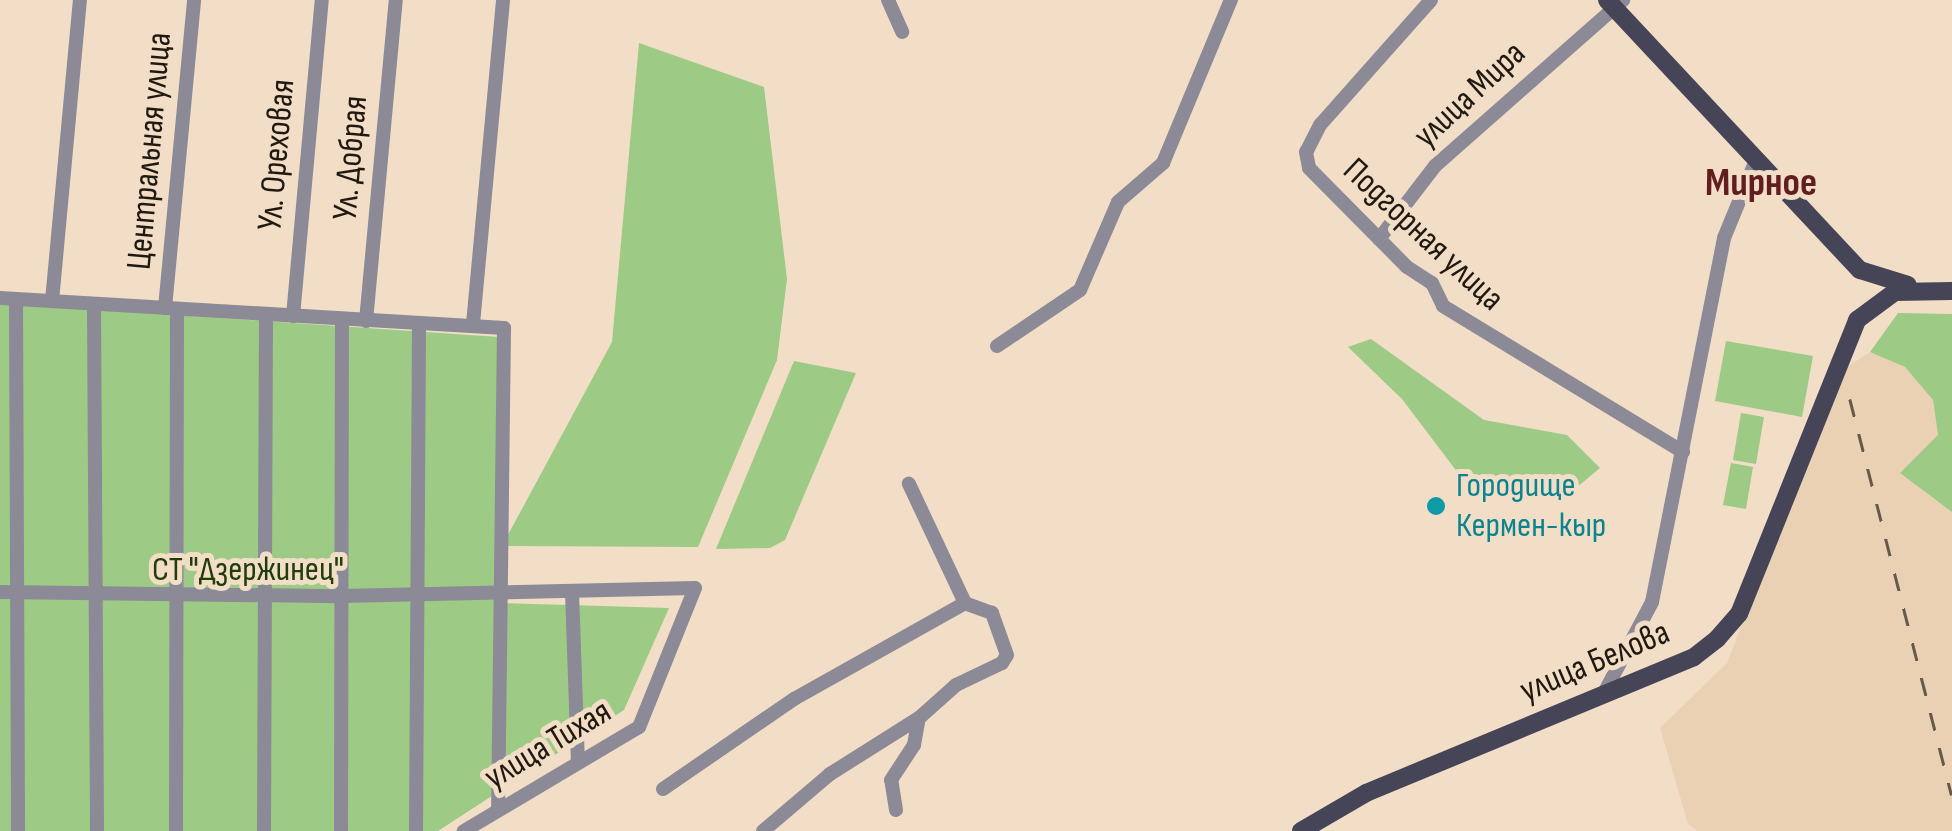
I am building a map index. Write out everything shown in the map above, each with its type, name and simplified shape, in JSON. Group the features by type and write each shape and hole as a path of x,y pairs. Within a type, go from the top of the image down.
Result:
{"main road":[{"path":"1615,3 1855,266 1871,277 1952,291"},
{"path":"1855,266 1866,292 1857,320"},
{"path":"1857,320 1879,300 1918,287"},
{"name":"улица Белова","path":"1301,831 1366,793 1694,657 1738,614 1857,320"}],"street":[{"path":"52,301 80,0"},
{"name":"Центральная улица","path":"176,831 171,309 194,0"},
{"name":"Ул. Ореховая","path":"293,316 322,0"},
{"name":"Ул. Добрая","path":"366,321 396,0"},
{"path":"473,324 503,0"},
{"path":"888,0 902,32"},
{"path":"997,346 1080,290 1118,202 1163,163 1231,0"},
{"name":"Подгорная улица","path":"1430,0 1320,125 1306,152 1309,168 1379,239 1432,283 1443,306 1482,334 1683,452"},
{"name":"улица Мира","path":"1379,239 1435,166 1615,3"},
{"path":"1603,695 1652,602 1724,238 1756,160"},
{"path":"18,831 7,592 8,298 500,326 508,337 498,810"},
{"path":"94,304 96,831"},
{"path":"264,831 266,315"},
{"path":"341,831 342,319"},
{"path":"416,831 420,324"},
{"path":"763,831 830,774 919,718 956,684 1006,658 992,613 965,603 910,484"},
{"name":"улица Тихая","path":"464,831 639,727 695,588 572,592"},
{"path":"7,592 342,596 572,592 578,761"},
{"path":"664,789 794,699 965,603"},
{"path":"896,810 892,780 914,745 919,718"}],"shaded area":[{"path":"1870,352 1905,367 1933,400 1938,436 1900,473 1952,512 1952,831 1697,831 1688,824 1660,728 1727,663 1841,371"}],"green space":[{"path":"639,43 764,87 787,279 777,360 698,547 502,546 612,342"},
{"name":"СТ \"Дзержинец\"","path":"0,303 499,337 496,603 669,608 624,710 438,831 0,831"},
{"path":"1898,313 1952,314 1952,512 1900,473 1938,435 1933,400 1905,367 1870,352"},
{"path":"1371,339 1484,420 1567,435 1600,468 1564,498 1458,473 1402,399 1348,347"},
{"path":"1726,341 1813,356 1802,417 1715,401"},
{"path":"794,361 856,373 785,540 770,548 716,549"},
{"path":"1741,413 1764,417 1756,464 1733,460"},
{"path":"1731,463 1753,467 1746,509 1723,505"}],"railway":[{"path":"1850,399 1952,795"}],"place":[{"name":"Городище Кермен-кыр","path":"1436,506"}],"district":[{"name":"Мирное","path":"1761,183"}]}
